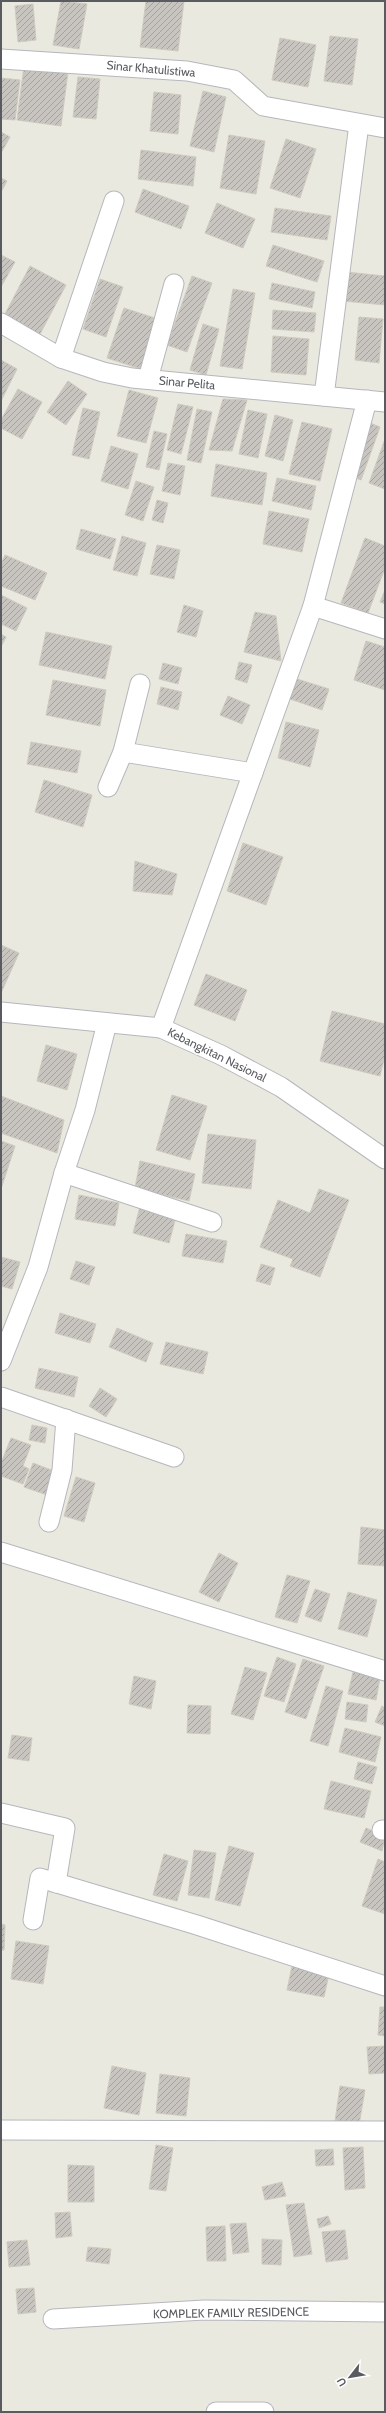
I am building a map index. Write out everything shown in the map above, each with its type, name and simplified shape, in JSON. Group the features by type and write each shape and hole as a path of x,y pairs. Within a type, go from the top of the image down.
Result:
{"street":[{"name":"Sinar Khatulistiwa","path":"1,59 187,71 234,80 263,106 385,128"},
{"path":"324,396 359,124"},
{"path":"61,358 114,201"},
{"path":"148,379 174,284"},
{"name":"Sinar Pelita","path":"1,323 61,358 103,372 148,379 376,401"},
{"path":"161,1028 313,606 376,401"},
{"path":"313,606 385,628"},
{"path":"108,787 123,752 140,684"},
{"path":"123,752 253,773"},
{"name":"Kebangkitan Nasional","path":"1,1012 161,1028 221,1055 281,1087 385,1160"},
{"path":"1,1361 38,1267 64,1173 85,1110 106,1023"},
{"path":"64,1173 212,1222"},
{"path":"1,1397 174,1456"},
{"path":"49,1522 62,1470 66,1419"},
{"path":"1,1552 385,1671"},
{"path":"1,1813 65,1828 56,1882"},
{"path":"34,1920 40,1878 197,1925 385,1986"},
{"path":"1,2130 385,2132"},
{"name":"KOMPLEK FAMILY RESIDENCE","path":"53,2319 204,2310 385,2312"},
{"path":"216,2412 264,2412"}],"building":[{"path":"61,1 87,4 79,49 53,45"},
{"path":"146,1 184,1 178,51 140,47"},
{"path":"33,4 36,40 18,42 15,6"},
{"path":"330,36 358,39 352,85 324,81"},
{"path":"280,38 316,45 308,87 272,80"},
{"path":"24,66 68,72 61,126 17,120"},
{"path":"78,77 100,79 96,119 73,117"},
{"path":"1,78 20,80 15,120 1,119"},
{"path":"203,91 226,97 214,152 190,146"},
{"path":"154,92 181,95 178,134 150,131"},
{"path":"1,132 10,137 1,153"},
{"path":"229,135 265,141 256,194 220,188"},
{"path":"286,139 316,149 300,198 270,188"},
{"path":"141,150 196,157 193,186 138,179"},
{"path":"1,178 7,181 1,192"},
{"path":"143,189 189,206 181,229 135,212"},
{"path":"217,203 255,219 243,248 205,233"},
{"path":"275,208 331,216 327,240 271,232"},
{"path":"273,245 324,261 317,282 266,266"},
{"path":"1,255 15,262 1,287"},
{"path":"30,266 66,285 40,334 4,316"},
{"path":"346,272 385,276 385,305 343,301"},
{"path":"192,276 212,283 187,352 167,345"},
{"path":"100,279 123,287 106,337 83,329"},
{"path":"272,283 315,292 312,308 269,299"},
{"path":"233,289 255,293 242,369 220,366"},
{"path":"124,308 161,320 144,370 107,358"},
{"path":"273,310 316,313 314,332 272,329"},
{"path":"359,317 383,319 379,363 355,360"},
{"path":"203,324 219,329 206,375 190,370"},
{"path":"273,336 309,339 306,375 271,372"},
{"path":"1,360 17,369 1,401"},
{"path":"68,381 87,394 66,425 47,412"},
{"path":"18,389 42,402 22,439 1,428 1,420"},
{"path":"129,390 158,398 146,443 117,436"},
{"path":"223,399 247,400 232,451 209,450"},
{"path":"178,404 193,407 181,454 167,450"},
{"path":"83,408 100,412 89,459 72,455"},
{"path":"197,409 212,412 201,463 187,460"},
{"path":"248,410 267,414 258,458 239,454"},
{"path":"275,415 293,420 283,461 265,456"},
{"path":"302,422 332,429 320,481 289,474"},
{"path":"370,423 380,427 361,480 351,476"},
{"path":"154,431 167,434 159,470 146,467"},
{"path":"385,439 385,489 369,483"},
{"path":"111,446 138,454 128,489 101,481"},
{"path":"168,463 185,466 180,495 162,491"},
{"path":"216,464 267,473 262,505 211,496"},
{"path":"277,478 316,486 311,510 272,501"},
{"path":"136,481 154,487 143,521 125,515"},
{"path":"157,500 168,503 163,523 152,520"},
{"path":"269,511 309,519 302,552 263,544"},
{"path":"81,529 116,539 110,559 76,549"},
{"path":"122,536 146,543 137,576 113,570"},
{"path":"365,538 385,546 385,568 368,613 341,603"},
{"path":"157,545 180,550 174,579 150,574"},
{"path":"5,555 47,573 35,600 1,586 1,564"},
{"path":"385,590 385,604 380,602"},
{"path":"1,595 27,608 16,631 1,624"},
{"path":"184,605 203,611 196,637 177,632"},
{"path":"255,612 276,616 281,661 244,652"},
{"path":"46,632 112,646 105,679 39,665"},
{"path":"1,634 6,637 1,647"},
{"path":"366,641 385,647 385,690 354,680"},
{"path":"239,662 252,665 247,683 235,679"},
{"path":"163,663 182,668 178,684 159,679"},
{"path":"297,679 329,689 322,710 290,699"},
{"path":"53,680 106,690 100,726 46,715"},
{"path":"161,687 182,692 178,710 157,704"},
{"path":"228,696 250,705 242,724 220,715"},
{"path":"286,722 319,730 310,767 278,758"},
{"path":"31,742 81,751 77,773 27,764"},
{"path":"44,780 92,795 83,827 35,812"},
{"path":"243,843 283,857 266,905 227,891"},
{"path":"135,861 177,874 172,895 133,891"},
{"path":"1,945 19,953 1,993"},
{"path":"206,974 247,990 235,1021 194,1005"},
{"path":"332,1011 385,1024 385,1055 380,1076 320,1061"},
{"path":"46,1045 77,1054 67,1090 37,1081"},
{"path":"172,1095 207,1106 190,1160 156,1150"},
{"path":"1,1096 64,1120 57,1153 1,1133"},
{"path":"208,1134 256,1140 251,1189 202,1183"},
{"path":"1,1141 15,1146 1,1189"},
{"path":"140,1161 195,1174 189,1201 135,1188"},
{"path":"319,1189 349,1200 320,1277 290,1266 293,1259 260,1247 278,1200 310,1213"},
{"path":"79,1195 119,1203 115,1226 75,1219"},
{"path":"141,1203 177,1213 169,1243 133,1233"},
{"path":"186,1234 227,1241 223,1263 182,1256"},
{"path":"1,1257 20,1262 12,1289 1,1286"},
{"path":"76,1261 95,1267 89,1285 70,1279"},
{"path":"261,1264 275,1268 270,1285 256,1281"},
{"path":"60,1313 96,1324 90,1343 55,1333"},
{"path":"117,1328 153,1343 146,1362 109,1347"},
{"path":"166,1342 208,1352 203,1374 160,1364"},
{"path":"39,1368 78,1377 74,1397 35,1388"},
{"path":"100,1388 117,1399 106,1417 89,1406"},
{"path":"32,1425 47,1428 45,1443 29,1440"},
{"path":"11,1438 31,1445 23,1466 29,1469 23,1484 1,1476 1,1463"},
{"path":"33,1463 59,1473 50,1496 24,1487"},
{"path":"76,1477 95,1483 84,1522 64,1516"},
{"path":"361,1527 385,1530 385,1566 358,1564"},
{"path":"219,1553 238,1563 219,1602 199,1592"},
{"path":"287,1575 310,1581 297,1623 275,1617"},
{"path":"315,1589 330,1594 321,1622 305,1616"},
{"path":"348,1592 377,1600 367,1637 338,1629"},
{"path":"277,1657 296,1664 284,1702 264,1696"},
{"path":"303,1659 324,1666 306,1719 285,1712"},
{"path":"245,1667 267,1673 253,1720 231,1714"},
{"path":"353,1672 380,1678 376,1700 348,1694"},
{"path":"134,1676 156,1681 151,1709 129,1704"},
{"path":"326,1686 343,1691 328,1746 310,1741"},
{"path":"347,1702 368,1705 366,1722 345,1719"},
{"path":"188,1705 211,1706 210,1734 187,1733"},
{"path":"382,1706 385,1708 385,1726 375,1722"},
{"path":"345,1728 381,1737 375,1762 339,1752"},
{"path":"12,1735 32,1738 29,1761 8,1758"},
{"path":"358,1762 377,1767 372,1784 354,1779"},
{"path":"331,1781 371,1791 364,1818 324,1809"},
{"path":"366,1828 385,1836 382,1851 360,1842"},
{"path":"229,1846 254,1853 240,1906 215,1900"},
{"path":"194,1850 216,1853 209,1898 188,1895"},
{"path":"164,1854 188,1861 177,1901 153,1895"},
{"path":"378,1859 385,1862 385,1914 362,1906"},
{"path":"1,1924 5,1925 4,1950 1,1950"},
{"path":"16,1941 49,1946 43,1984 11,1979"},
{"path":"292,1966 329,1974 324,1997 287,1990"},
{"path":"380,2007 385,2007 385,2036 378,2035"},
{"path":"385,2046 385,2073 369,2074 367,2047"},
{"path":"112,2066 146,2073 139,2115 104,2108"},
{"path":"160,2074 190,2078 186,2116 156,2113"},
{"path":"340,2086 365,2090 359,2125 335,2121"},
{"path":"156,2145 173,2148 166,2191 149,2189"},
{"path":"363,2147 365,2188 345,2190 343,2148"},
{"path":"333,2149 334,2165 316,2166 315,2150"},
{"path":"68,2165 94,2166 94,2202 68,2202"},
{"path":"282,2182 286,2196 265,2200 262,2187"},
{"path":"304,2203 312,2254 294,2257 286,2205"},
{"path":"70,2212 72,2236 56,2238 55,2213"},
{"path":"328,2216 331,2224 319,2228 317,2219"},
{"path":"246,2223 249,2252 233,2254 230,2224"},
{"path":"225,2226 226,2261 207,2261 206,2227"},
{"path":"345,2230 348,2259 326,2262 322,2232"},
{"path":"262,2239 282,2240 281,2265 262,2264"},
{"path":"27,2240 30,2265 9,2267 7,2242"},
{"path":"88,2247 111,2249 109,2264 86,2261"},
{"path":"34,2288 36,2312 18,2314 16,2289"}]}
